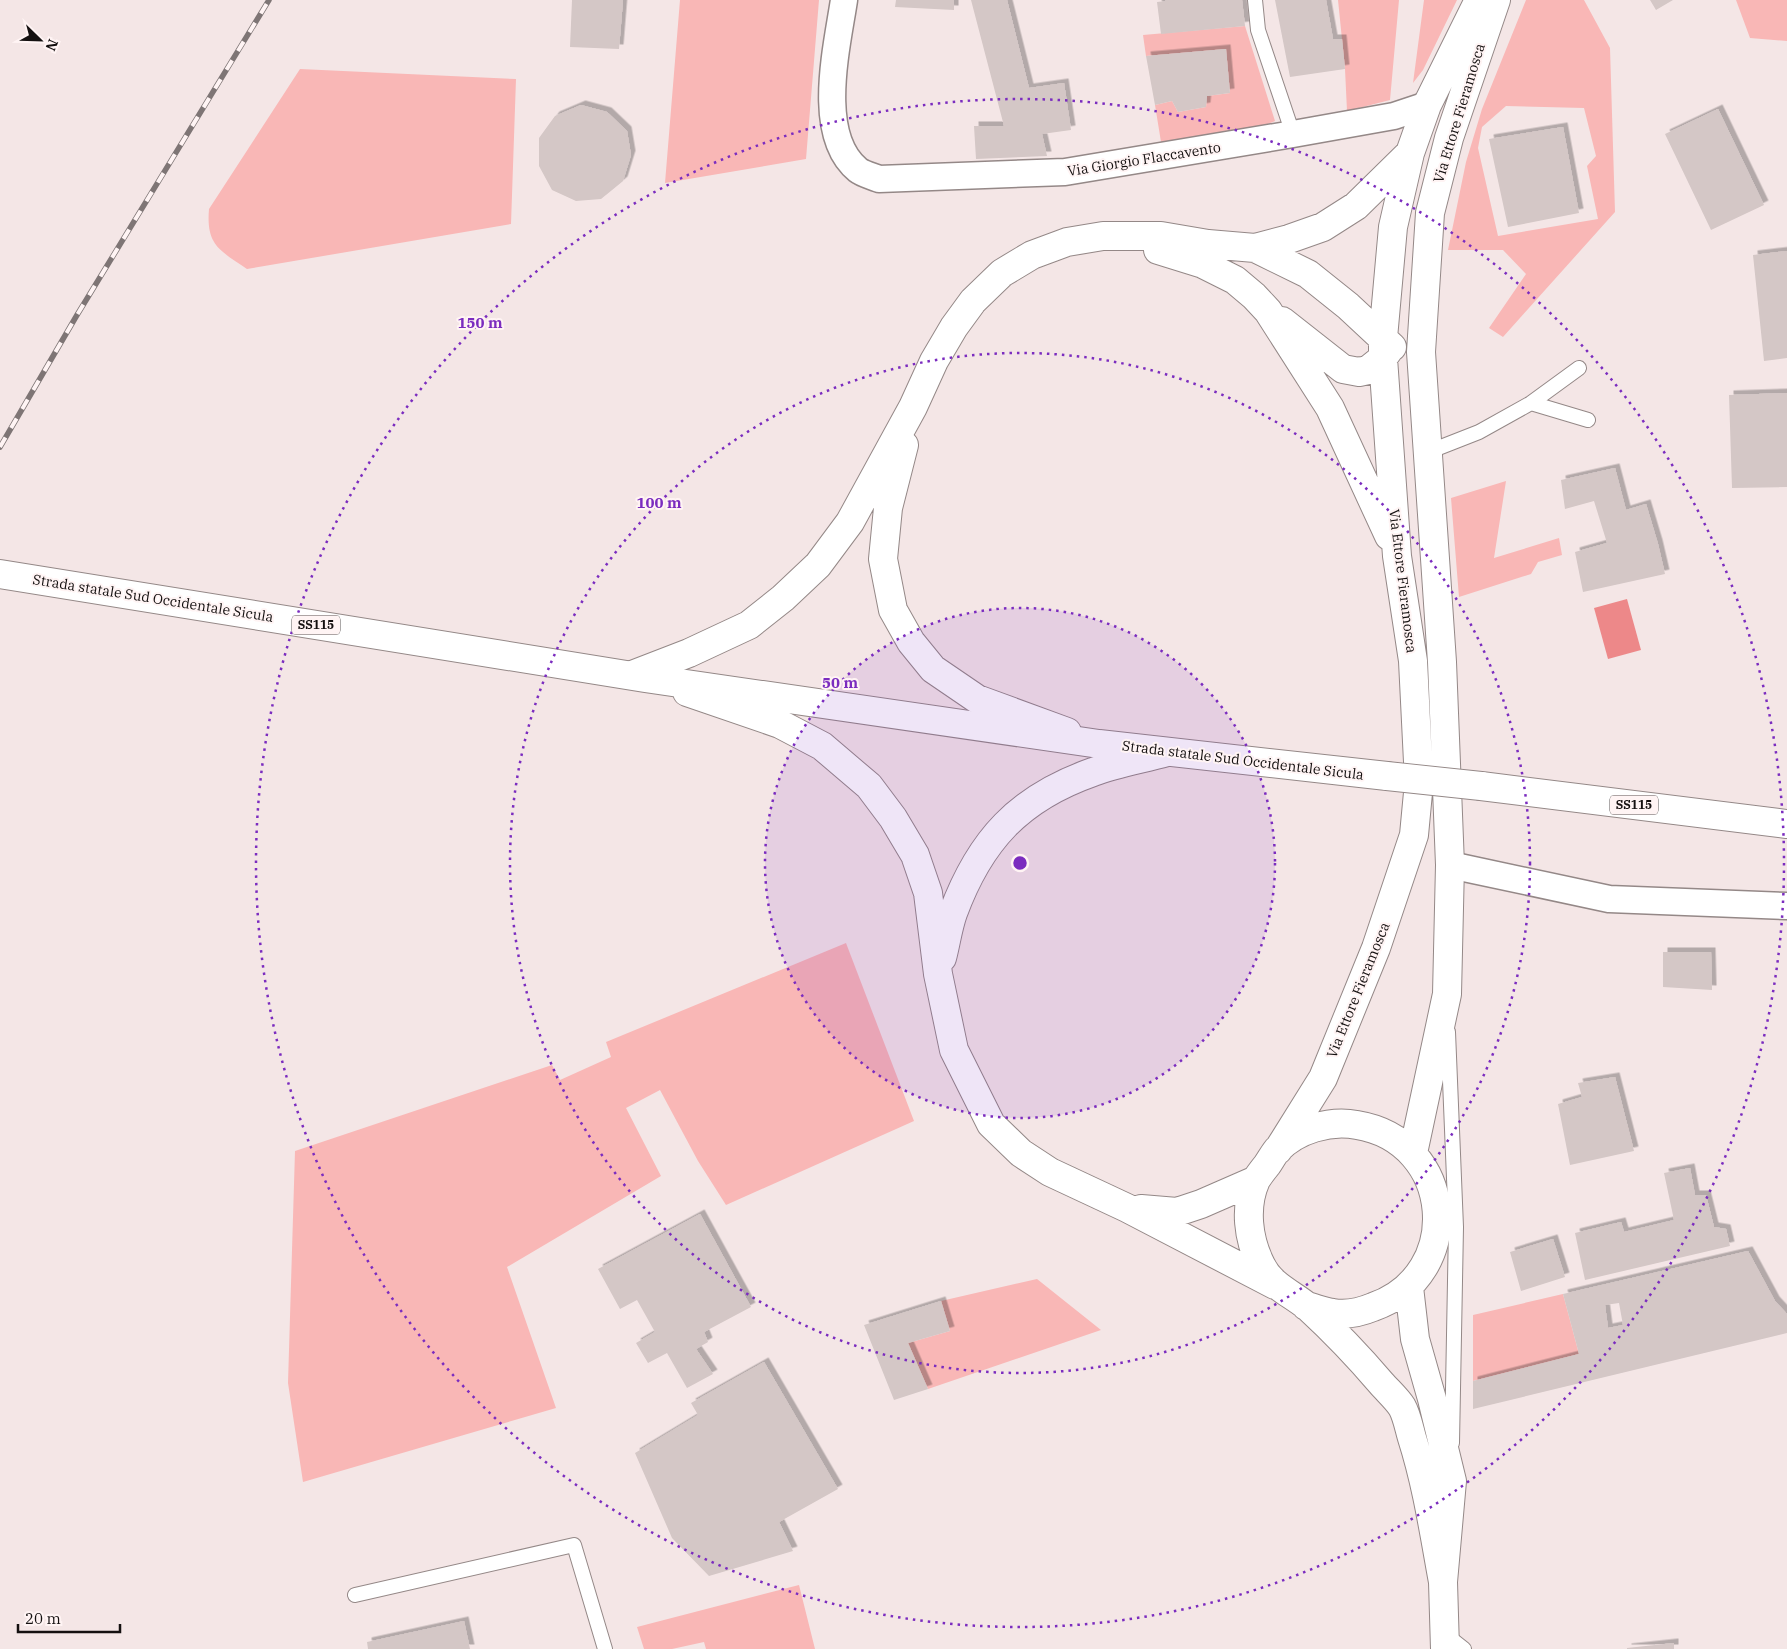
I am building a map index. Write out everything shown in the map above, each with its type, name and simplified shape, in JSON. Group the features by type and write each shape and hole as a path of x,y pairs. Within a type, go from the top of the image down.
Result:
{"main road":[{"name":"Via Ettore Fieramosca","path":"1278,1150 1322,1078 1376,948 1414,836 1419,782 1413,661 1397,556 1386,347 1393,227 1410,153 1427,104 1479,0"},
{"name":"Via Ettore Fieramosca","path":"1413,1153 1447,994 1450,865 1442,672 1421,352 1430,213 1449,138 1496,0"},
{"path":"1268,311 1306,338 1343,369 1360,372 1368,370 1386,347 1400,320 1408,245 1421,180 1449,138"},
{"path":"638,677 749,625 783,598 818,565 850,522 954,327 973,301 1002,273 1032,255 1067,242 1103,236 1161,236 1208,244 1255,248 1289,239 1323,227 1356,206 1410,153"},
{"path":"1103,236 1173,254 1203,264 1234,280 1254,296 1268,311 1330,408 1397,556"},
{"path":"1255,248 1308,274 1348,306 1386,347 1402,368 1408,502 1437,595"},
{"path":"913,407 888,508 883,559 892,610 911,642 933,669 977,698 1023,717 1099,744"},
{"name":"Strada statale Sud Occidentale Sicula","path":"0,574 638,677"},
{"path":"638,677 1099,744"},
{"path":"638,677 780,724 822,746 869,786 893,818 916,855 928,893 938,974 954,1050 991,1124 1021,1153 1050,1172 1127,1208 1275,1285 1306,1306 1360,1358 1402,1408 1422,1468 1443,1582 1451,1644"},
{"name":"Strada statale Sud Occidentale Sicula","path":"1099,744 1480,786 1787,824"},
{"path":"938,974 956,906 985,848 1006,823 1031,802 1067,782 1094,771 1170,751"},
{"path":"1275,1285 1262,1267 1252,1247 1248,1224 1250,1202 1256,1180 1278,1150 1298,1135 1321,1126 1346,1123 1371,1127 1394,1137 1413,1153 1427,1173 1436,1196 1438,1220 1435,1245 1424,1267 1410,1287 1387,1303 1361,1312 1332,1313 1306,1306"},
{"path":"1127,1208 1177,1212 1201,1204 1256,1180"},
{"path":"1410,1287 1416,1339 1452,1481 1443,1582"}],"street":[{"name":"Via Giorgio Flaccavento","path":"844,0 831,98 835,134 849,160 859,171 879,179 1065,172 1394,116 1427,104"},
{"path":"1450,865 1609,899 1787,906"}],"lane":[{"path":"1255,0 1258,30 1293,134"},
{"path":"1428,452 1479,432 1531,403 1580,368"},
{"path":"1531,403 1588,420"},
{"path":"1447,994 1456,1227 1452,1481"},
{"path":"355,1595 574,1545 605,1649"}],"shaded area":[{"path":"680,0 819,0 806,159 665,183"},
{"path":"1338,0 1399,0 1390,100 1347,111"},
{"path":"1424,0 1457,0 1423,70 1413,83"},
{"path":"1526,0 1584,0 1610,48 1615,212 1503,337 1489,328 1526,274 1503,250 1448,250 1466,162 1482,109","holes":["1506,106 1584,108 1596,156 1587,166 1598,219 1498,236 1478,148 1482,127"]},
{"path":"1736,0 1787,0 1787,41 1750,38"},
{"path":"1245,26 1275,121 1261,127 1161,142 1155,105 1172,101 1178,112 1206,107 1207,96 1230,93 1226,49 1146,56 1143,35"},
{"path":"300,69 516,79 511,224 247,269 229,257 212,239 209,209"},
{"path":"1506,481 1494,558 1559,538 1562,555 1538,562 1531,574 1459,597 1451,498"},
{"path":"1627,599 1641,650 1608,659 1594,608"},
{"path":"846,943 914,1121 726,1205 698,1161 660,1090 626,1108 661,1176 507,1267 556,1408 303,1482 288,1383 295,1151 552,1065 560,1080 611,1057 606,1042"},
{"path":"1037,1279 1101,1330 928,1389 908,1343 950,1331 941,1301"},
{"path":"1563,1294 1579,1354 1473,1381 1473,1315"},
{"path":"799,1585 815,1649 706,1649 704,1642 672,1649 644,1649 637,1627"}],"building":[{"path":"572,0 623,0 619,49 570,47"},
{"path":"896,0 954,0 954,10 895,7"},
{"path":"971,0 1007,0 1029,88 1064,83 1071,130 1042,134 1047,156 976,159 974,126 1004,126"},
{"path":"1165,0 1242,0 1245,26 1161,34 1157,2"},
{"path":"1275,0 1326,0 1333,39 1342,39 1345,69 1290,77"},
{"path":"1650,0 1673,0 1656,10"},
{"path":"1226,49 1230,93 1207,96 1206,107 1178,112 1172,101 1155,105 1146,56"},
{"path":"581,105 607,112 627,131 631,155 623,181 601,199 576,201 552,190 539,166 539,138 555,116"},
{"path":"1718,109 1764,205 1711,230 1665,134"},
{"path":"1563,127 1579,213 1508,227 1489,139"},
{"path":"1787,251 1787,358 1764,361 1753,255"},
{"path":"1787,393 1787,487 1732,488 1729,395"},
{"path":"1615,468 1626,510 1646,504 1665,574 1583,592 1575,552 1607,543 1594,501 1565,509 1561,480"},
{"path":"1663,952 1711,952 1712,990 1663,987"},
{"path":"1615,1077 1634,1151 1570,1165 1558,1104 1582,1097 1578,1083"},
{"path":"1690,1168 1695,1195 1706,1195 1714,1227 1726,1229 1730,1246 1585,1280 1575,1233 1621,1222 1624,1232 1674,1220 1664,1173"},
{"path":"700,1214 751,1307 704,1332 708,1342 696,1349 713,1374 687,1388 667,1353 648,1363 636,1343 655,1332 637,1300 620,1309 598,1269"},
{"path":"1553,1239 1565,1277 1521,1291 1510,1252"},
{"path":"1748,1251 1775,1301 1787,1314 1787,1333 1473,1409 1473,1381 1579,1354 1563,1294","holes":["1619,1303 1623,1325 1608,1328 1605,1305"]},
{"path":"941,1301 950,1331 908,1343 928,1389 894,1400 864,1325"},
{"path":"764,1362 838,1489 779,1522 793,1551 709,1576 672,1538 635,1453 698,1415 691,1403"},
{"path":"464,1621 470,1649 368,1649 367,1642"},
{"path":"1674,1643 1674,1649 1627,1649 1627,1648"}],"railway":[{"path":"0,447 77,315 269,0"}]}
